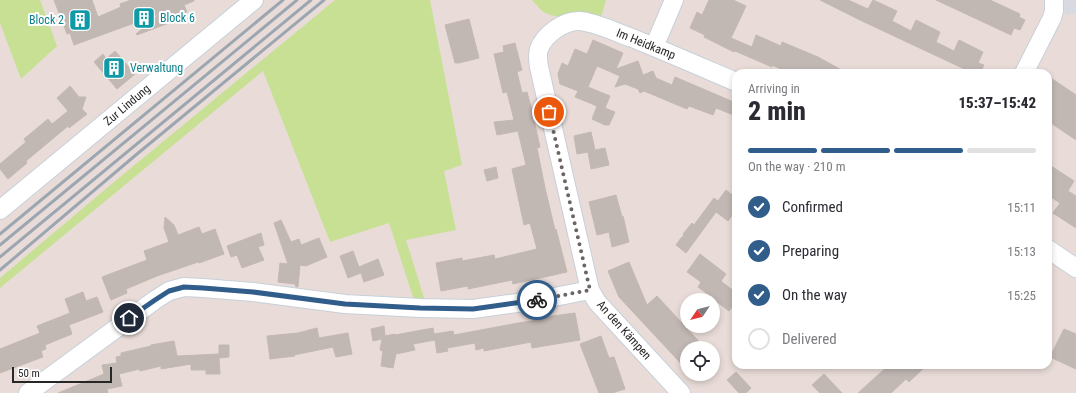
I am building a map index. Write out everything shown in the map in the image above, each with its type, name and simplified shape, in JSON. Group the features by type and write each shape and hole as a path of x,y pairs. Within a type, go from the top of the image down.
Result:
{"street":[{"name":"Zur Lindung","path":"0,210 254,0"},
{"path":"654,47 674,0"},
{"path":"1026,69 1052,18 1054,11 1054,0"},
{"name":"Im Heidkamp","path":"555,30 568,23 578,21 595,24 732,80"},
{"name":"An den Kämpen","path":"555,30 542,43 539,49 539,67 590,290 597,302 681,393"},
{"path":"1052,253 1076,268"},
{"path":"28,393 155,300 169,291 184,287 253,292 345,304 473,309 539,300 590,290"}],"shaded area":[{"path":"1058,0 1076,0 1076,14 1066,15"}],"green space":[{"path":"0,0 40,0 57,46 21,79 0,23"},
{"path":"335,0 430,0 462,165 444,171 456,230 406,240 425,301 414,300 389,223 330,242 263,71 0,288 0,278"},
{"path":"532,0 606,0 601,17 578,18 554,16 541,10"}],"building":[{"path":"54,0 92,0 98,17 121,7 120,4 131,0 194,1 184,5 187,12 175,16 177,20 137,35 136,34 159,14 74,45 70,33 67,34"},
{"path":"709,0 733,0 746,6 731,38 752,47 756,35 781,46 782,42 818,57 840,69 781,69 772,65 772,67 735,51 734,52 690,28 697,12 702,15"},
{"path":"820,0 848,0 868,9 873,0 897,11 892,21 911,31 916,20 940,32 936,42 954,51 959,40 983,52 978,63 984,65 982,69 964,69"},
{"path":"936,0 990,0 1020,14 1019,17 1025,20 1020,30 1014,28 1011,35"},
{"path":"469,19 479,58 455,63 445,25"},
{"path":"593,40 623,53 616,69 638,61 643,75 653,71 656,78 672,85 675,77 732,101 732,114 716,108 713,115 689,106 687,109 644,91 640,93 638,89 625,84 615,87 620,76 597,66 588,87 610,96 605,108 615,112 609,125 605,125 592,119 597,106 575,97 578,91 560,84 558,74 562,63 568,66 575,49 587,54"},
{"path":"515,43 522,70 517,72 522,93 527,92 531,107 540,147 537,148 545,188 567,272 513,284 512,280 468,289 468,286 441,291 436,263 462,258 462,261 494,255 495,259 537,249 530,223 524,225 512,169 526,165 518,131 497,135 494,122 514,120 507,92 503,93 494,54 504,52 503,46"},
{"name":"Verwaltung","path":"115,51 135,74 117,89 94,62 103,54 106,59"},
{"path":"1052,79 1076,95 1076,140 1052,124"},
{"path":"70,86 79,97 86,97 82,109 87,114 69,128 68,126 26,161 27,163 8,179 0,169 0,164 26,142 24,139 48,119 52,124 68,111 57,98"},
{"path":"591,132 595,150 605,148 609,165 591,169 588,152 577,154 574,136"},
{"path":"496,167 498,178 487,181 484,170"},
{"path":"1052,167 1074,181 1068,191 1076,196 1076,228 1053,213 1060,203 1052,198"},
{"path":"726,190 732,195 732,216 728,221 716,212 686,253 676,245 684,236 683,234 692,223 694,225 714,198 718,201"},
{"path":"616,195 629,242 612,247 609,232 597,235 589,202"},
{"path":"165,217 174,225 178,235 199,227 202,234 215,229 224,254 157,276 126,289 127,293 111,300 102,277 147,260 144,251 169,242 164,228"},
{"path":"281,220 291,242 299,239 301,245 319,238 327,257 306,266 300,265 298,287 296,287 295,284 278,282 280,263 288,264 274,223"},
{"path":"261,233 264,245 258,247 264,260 242,268 237,255 231,257 227,246"},
{"path":"353,251 359,267 378,259 384,275 364,282 361,273 348,278 340,256"},
{"path":"700,254 726,274 721,281 732,290 732,307 729,311 720,304 720,293 706,293 698,287 701,282 687,272"},
{"path":"629,262 647,305 657,296 680,321 680,333 691,333 699,341 680,341 680,362 619,297 608,271"},
{"path":"83,292 86,301 97,297 103,312 69,325 72,334 45,345 46,349 41,351 43,357 0,373 0,349 40,333 37,326 70,313 65,299"},
{"path":"575,313 580,340 532,348 531,342 484,351 484,348 476,350 475,343 447,348 448,351 437,353 435,340 413,344 415,350 396,354 393,368 381,366 383,351 380,350 382,339 373,341 371,329 384,326 385,336 433,328 434,334 453,331 454,335 545,319 545,317"},
{"path":"317,328 319,338 348,333 352,354 336,357 333,347 294,355 295,356 270,359 267,336 298,333"},
{"path":"1064,329 1076,334 1076,369 1052,358 1052,353"},
{"path":"601,336 609,358 614,357 625,389 612,393 599,393 580,344"},
{"path":"174,341 177,356 219,354 219,345 229,345 229,357 219,358 220,374 206,374 206,370 191,370 191,364 161,369 161,366 119,374 122,386 107,389 108,393 58,393 104,374 102,365 117,363 116,357 121,356 121,353"},
{"path":"885,369 923,369 909,382 906,379 891,393 858,393"},
{"path":"736,372 751,388 746,393 739,393 727,380"},
{"path":"824,374 842,393 820,393 812,385"}],"railway":[{"path":"0,234 283,0"},
{"path":"0,245 297,0"},
{"path":"0,257 311,0"},
{"path":"0,270 137,154 324,0"}],"way so far":[{"path":"537,300 590,290 549,112"}],"place":[{"name":"Block 6","path":"144,18"},
{"name":"Block 2","path":"80,20"},
{"name":"Verwaltung","path":"114,68"}],"route":[{"path":"129,318 169,291 184,287 253,292 345,304 420,308 473,309 537,300"}]}
